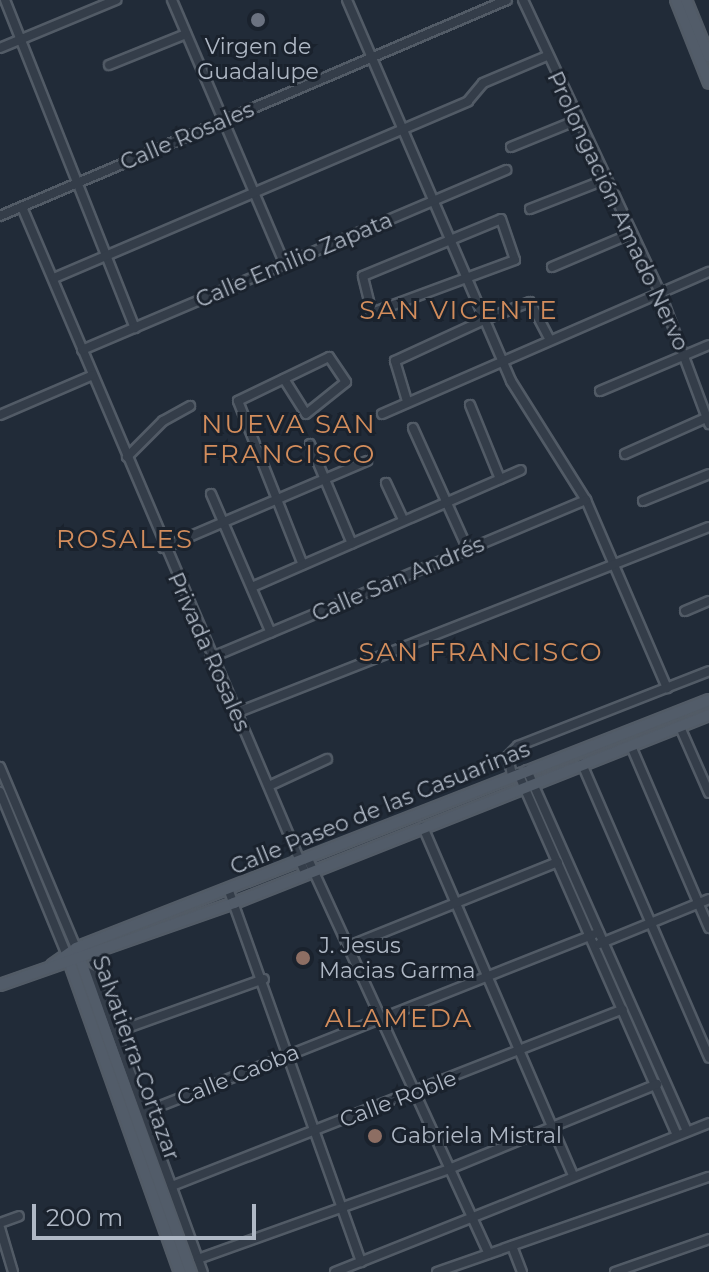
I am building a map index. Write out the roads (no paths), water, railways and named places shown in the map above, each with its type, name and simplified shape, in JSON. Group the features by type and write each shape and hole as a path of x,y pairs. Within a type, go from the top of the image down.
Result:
{"main road":[{"path":"676,0 709,83"},
{"path":"686,0 706,37 709,57"},
{"name":"Calle Paseo de las Casuarinas","path":"75,959 515,770 709,700"},
{"name":"Calle Paseo de las Casuarinas","path":"75,959 234,903 709,715"},
{"path":"0,985 75,959"},
{"name":"Salvatierra-Cortazar","path":"75,959 180,1272"},
{"name":"Salvatierra-Cortazar","path":"75,959 191,1272"}],"street":[{"path":"5,0 135,328"},
{"path":"0,48 116,0"},
{"path":"172,0 284,263"},
{"path":"347,0 469,278 502,362 586,500 617,562 667,688"},
{"name":"Calle Rosales","path":"0,216 507,0"},
{"name":"Prolongación Amado Nervo","path":"523,0 604,180 660,292 708,420"},
{"path":"109,65 186,34"},
{"path":"54,278 405,129 547,56"},
{"path":"511,147 577,120"},
{"name":"Calle Emilio Zapata","path":"82,350 506,170"},
{"path":"530,209 604,180"},
{"name":"Privada Rosales","path":"22,207 210,658 304,861 349,946 489,1254"},
{"path":"506,221 515,260 469,278 372,313 363,276 450,235 506,221"},
{"path":"552,267 630,234"},
{"path":"382,414 709,272"},
{"path":"407,401 395,361 486,319 530,302 550,340"},
{"path":"600,391 709,345"},
{"path":"284,379 306,414 346,386 329,357 242,397 238,404 303,565"},
{"path":"0,415 93,375"},
{"path":"470,405 500,479"},
{"path":"127,457 163,421 190,406"},
{"path":"625,454 708,420"},
{"path":"413,428 448,499 468,550"},
{"path":"310,444 352,544"},
{"path":"163,548 367,461"},
{"path":"252,587 448,499 521,470"},
{"path":"643,501 709,474"},
{"path":"386,483 403,519"},
{"path":"211,494 271,633"},
{"name":"Calle San Andrés","path":"210,658 586,500"},
{"path":"236,713 709,527"},
{"path":"685,611 709,601"},
{"path":"682,1133 623,1009 595,934 529,785 515,770 518,746 709,671"},
{"path":"680,727 709,793"},
{"path":"631,746 709,928"},
{"path":"269,786 327,759"},
{"path":"582,764 709,1058"},
{"path":"0,767 75,959"},
{"path":"529,785 558,862 595,934"},
{"path":"0,792 75,959 95,976 203,1272"},
{"path":"423,827 573,1175"},
{"path":"349,946 558,862"},
{"path":"229,891 264,979 361,1262"},
{"path":"599,944 709,899"},
{"name":"Calle Caoba","path":"145,1112 289,1054 382,1021 595,934"},
{"path":"599,944 682,1133"},
{"path":"116,1032 264,979"},
{"name":"Calle Roble","path":"172,1186 521,1052 623,1009"},
{"path":"198,1259 449,1169 657,1084"},
{"path":"338,1271 709,1123"},
{"path":"437,1272 709,1177"},
{"path":"2,1272 12,1270 0,1226 19,1216"},
{"path":"615,1272 709,1239"},
{"path":"512,1246 522,1272"}],"place":[{"name":"Virgen de Guadalupe","path":"258,20"},
{"name":"J. Jesus Macias Garma","path":"303,958"},
{"name":"Gabriela Mistral","path":"375,1136"}],"district":[{"name":"SAN VICENTE","path":"459,311"},
{"name":"NUEVA SAN FRANCISCO","path":"289,440"},
{"name":"ROSALES","path":"125,540"},
{"name":"SAN FRANCISCO","path":"481,653"},
{"name":"ALAMEDA","path":"399,1019"}]}
